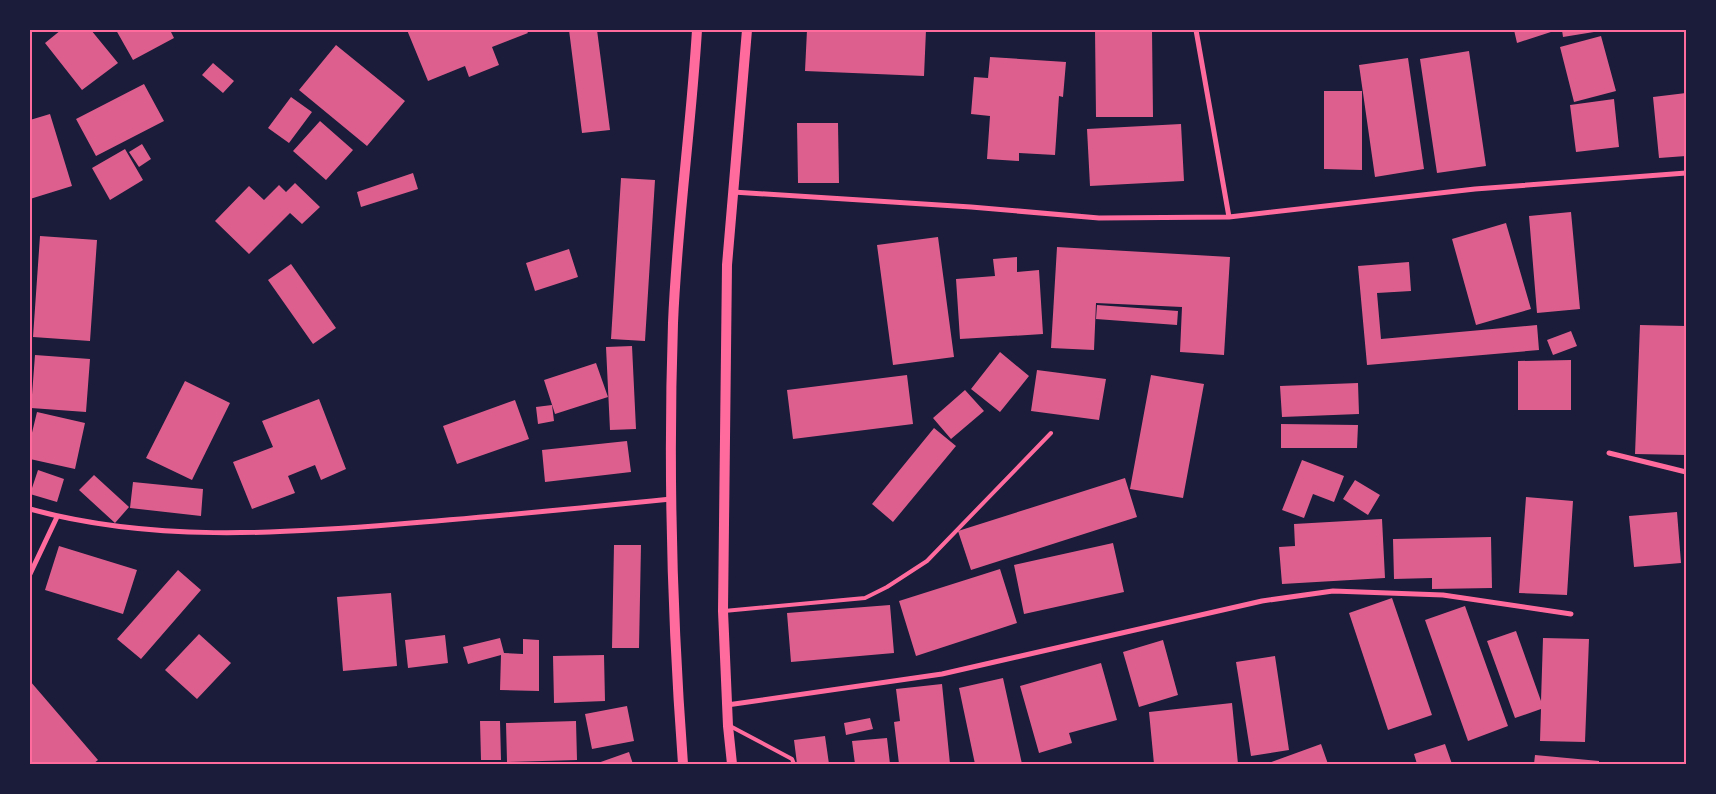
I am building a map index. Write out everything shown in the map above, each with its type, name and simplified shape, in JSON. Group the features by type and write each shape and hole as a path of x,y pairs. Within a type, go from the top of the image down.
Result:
{"main road":[{"path":"683,764 676,665 670,449 674,321 697,30"},
{"path":"732,764 728,726 723,611 727,265 747,30"}],"street":[{"path":"1196,30 1229,217"},
{"path":"733,192 972,207 1099,218 1229,217 1475,189 1686,173"},
{"path":"1609,453 1686,472"},
{"path":"30,509 57,517 169,532 304,532 671,500"},
{"path":"30,574 57,517"},
{"path":"727,705 942,674 1262,601 1334,591 1443,595 1571,614"}],"lane":[{"path":"723,611 865,598 887,587 926,560 1051,433"},
{"path":"728,726 792,759 794,764"}],"building":[{"path":"61,30 91,30 118,63 82,90 45,43"},
{"path":"116,30 170,30 174,38 133,60"},
{"path":"407,30 526,30 528,33 492,47 499,65 469,77 465,66 428,81"},
{"path":"569,30 597,30 610,130 582,133"},
{"path":"807,30 926,30 924,76 805,71"},
{"path":"1095,30 1152,30 1153,117 1096,117"},
{"path":"1514,30 1557,30 1517,43"},
{"path":"1562,30 1600,30 1600,31 1563,37"},
{"path":"1601,36 1616,91 1574,102 1560,47"},
{"path":"336,45 405,101 367,146 299,90"},
{"path":"1469,51 1486,166 1437,173 1420,59"},
{"path":"990,57 1066,62 1063,97 1059,96 1055,155 1019,153 1019,161 987,159 990,116 971,114 974,77 988,78"},
{"path":"1408,58 1424,169 1375,177 1359,65"},
{"path":"213,63 234,81 223,93 202,75"},
{"path":"144,84 164,121 96,156 76,119"},
{"path":"1324,91 1362,91 1362,170 1324,169"},
{"path":"1686,93 1686,156 1659,158 1653,97"},
{"path":"291,97 312,112 289,143 268,128"},
{"path":"1614,99 1619,147 1576,152 1570,105"},
{"path":"50,114 72,186 30,199 30,120"},
{"path":"320,121 353,150 326,180 293,151"},
{"path":"797,123 838,123 839,183 798,183"},
{"path":"1181,124 1184,181 1090,186 1087,129"},
{"path":"142,144 151,159 139,167 129,152"},
{"path":"125,149 143,180 110,200 92,168"},
{"path":"413,173 418,189 361,207 357,192"},
{"path":"621,178 655,180 645,341 611,339"},
{"path":"295,183 320,207 302,224 290,213 249,254 215,221 249,186 264,200 279,185 286,192"},
{"path":"1571,212 1580,309 1537,313 1529,216"},
{"path":"1506,223 1531,309 1476,325 1452,239"},
{"path":"40,236 97,240 90,341 33,337"},
{"path":"938,237 954,357 893,365 877,245"},
{"path":"1057,247 1230,257 1224,355 1180,352 1182,307 1096,303 1094,350 1051,348"},
{"path":"569,249 578,277 535,291 526,263"},
{"path":"1017,257 1017,272 1039,270 1043,334 960,339 956,279 995,276 993,259"},
{"path":"1409,262 1411,291 1377,293 1381,339 1537,325 1539,350 1367,365 1358,266"},
{"path":"291,264 336,328 313,344 268,280"},
{"path":"1097,305 1178,311 1177,325 1096,319"},
{"path":"1640,325 1686,326 1686,455 1635,454"},
{"path":"1571,331 1577,346 1553,355 1547,340"},
{"path":"632,346 636,429 610,430 606,347"},
{"path":"1000,352 1029,376 1000,412 971,389"},
{"path":"35,355 90,359 86,412 31,408"},
{"path":"1571,360 1571,410 1518,410 1518,361"},
{"path":"596,363 608,397 555,414 544,380"},
{"path":"1037,370 1106,379 1099,420 1031,411"},
{"path":"907,375 913,424 793,439 787,390"},
{"path":"1151,375 1204,384 1183,498 1130,489"},
{"path":"185,381 230,403 192,480 146,458"},
{"path":"1358,383 1359,414 1282,417 1280,386"},
{"path":"965,390 984,411 951,439 933,418"},
{"path":"319,399 346,469 321,480 315,465 288,476 295,493 252,509 233,462 273,447 262,421"},
{"path":"515,400 529,439 457,464 443,426"},
{"path":"552,405 554,421 538,424 536,407"},
{"path":"37,412 85,423 75,469 30,459 30,441"},
{"path":"1281,424 1358,425 1357,448 1281,448"},
{"path":"934,428 956,446 893,522 872,504"},
{"path":"627,441 631,472 545,482 542,450"},
{"path":"1302,460 1344,476 1334,502 1313,494 1304,518 1282,510"},
{"path":"38,470 64,479 57,502 30,494"},
{"path":"94,475 129,507 115,523 79,490"},
{"path":"1125,478 1137,517 971,570 958,531"},
{"path":"1355,480 1380,495 1368,515 1343,499"},
{"path":"133,482 203,489 201,516 130,508"},
{"path":"1526,497 1573,501 1567,595 1519,593"},
{"path":"1677,512 1681,563 1634,567 1629,516"},
{"path":"1382,519 1385,578 1282,584 1279,547 1295,546 1294,524"},
{"path":"1491,537 1492,588 1432,589 1432,578 1394,579 1393,539"},
{"path":"1113,543 1124,592 1024,614 1014,565"},
{"path":"614,545 641,545 639,648 612,648"},
{"path":"59,546 137,570 123,614 45,590"},
{"path":"1000,569 1017,623 916,656 899,601"},
{"path":"178,570 201,590 141,659 117,639"},
{"path":"391,593 397,666 343,671 337,597"},
{"path":"1392,598 1432,715 1388,730 1349,613"},
{"path":"890,605 894,653 791,662 787,613"},
{"path":"1465,606 1508,726 1468,741 1425,620"},
{"path":"1516,631 1541,701 1543,638 1589,639 1585,742 1540,741 1541,709 1515,718 1487,641"},
{"path":"199,634 231,663 197,699 165,670"},
{"path":"445,635 448,663 408,668 405,640"},
{"path":"500,638 504,653 523,654 523,639 539,640 539,691 500,690 501,655 468,664 463,647"},
{"path":"1163,640 1178,695 1139,707 1123,652"},
{"path":"604,655 605,701 554,703 553,656"},
{"path":"1275,656 1289,750 1251,756 1236,662"},
{"path":"1101,663 1117,720 1069,733 1072,743 1039,753 1020,686"},
{"path":"1003,678 1022,764 975,764 959,688"},
{"path":"30,681 98,760 93,764 30,764"},
{"path":"942,684 950,764 899,764 894,722 900,721 896,689"},
{"path":"1232,703 1238,764 1154,764 1149,712"},
{"path":"627,706 634,741 592,749 585,714"},
{"path":"870,718 873,729 846,735 844,723"},
{"path":"480,721 500,721 501,760 481,760"},
{"path":"576,721 577,760 507,762 506,723"},
{"path":"825,736 829,764 797,764 794,740"},
{"path":"887,738 890,764 855,764 852,741"},
{"path":"1321,744 1328,764 1266,764"},
{"path":"1445,744 1452,764 1417,764 1414,754"},
{"path":"629,752 633,764 595,764"},
{"path":"1535,755 1599,761 1599,764 1534,764"}]}
